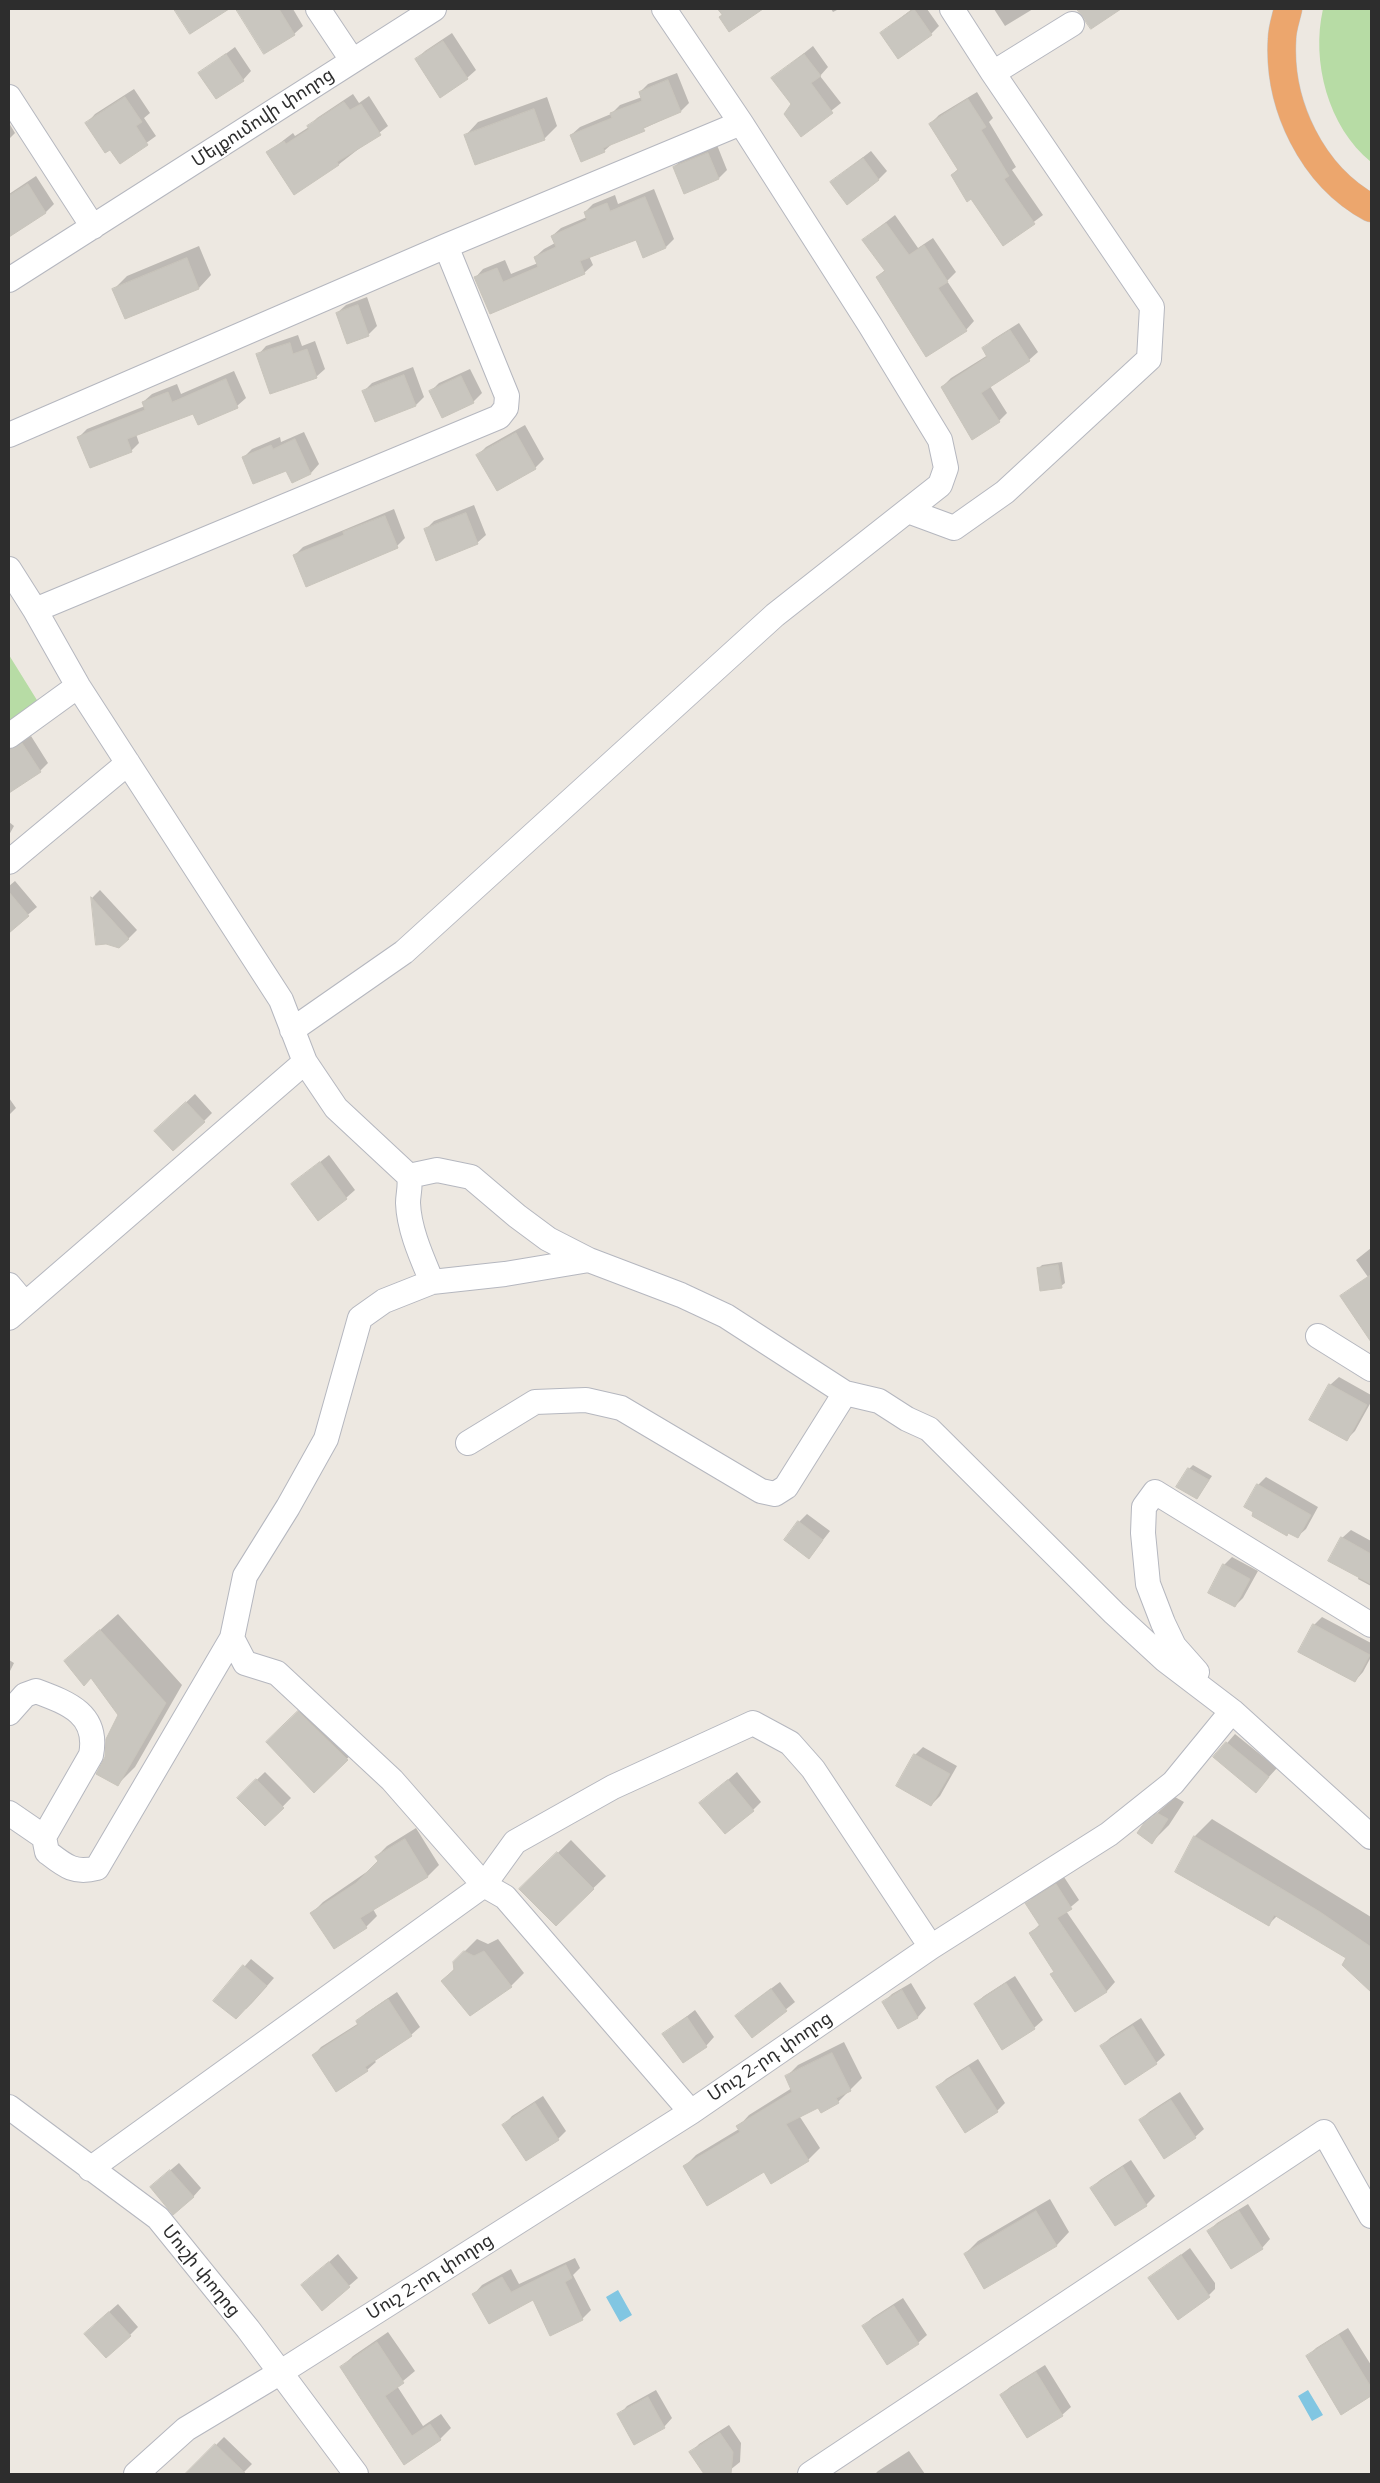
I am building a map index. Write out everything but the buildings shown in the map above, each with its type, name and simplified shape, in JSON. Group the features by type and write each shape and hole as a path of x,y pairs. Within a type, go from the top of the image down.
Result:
{"highway":[{"path":"1288,9 1282,38 1284,84 1298,128 1322,167 1355,199 1371,208"}],"street":[{"path":"318,9 352,60"},
{"name":"Մելքումովի փողոց","path":"9,280 434,9"},
{"path":"292,1030 404,952 775,615 940,485 946,468 940,440 865,316 741,123 664,9"},
{"path":"908,511 954,528 1004,492 1149,359 1152,307 993,73 952,9"},
{"path":"993,73 1072,24"},
{"path":"9,97 92,228"},
{"path":"9,435 446,246 741,123"},
{"path":"35,610 499,417 506,408 506,396 446,246"},
{"path":"9,570 35,610 78,686 281,1000 305,1062 336,1108 410,1176"},
{"path":"9,736 78,686"},
{"path":"9,862 128,763"},
{"path":"9,1285 17,1311 305,1062"},
{"path":"410,1176 437,1170 471,1177 517,1216 548,1239 589,1260 681,1295 726,1316 845,1393 879,1400 907,1419 929,1429 1114,1613 1165,1660 1232,1711 1371,1837"},
{"path":"410,1176 408,1203 416,1242 432,1282"},
{"path":"9,1713 25,1696 36,1691 56,1698 78,1711 90,1724 94,1741 91,1755 44,1837 47,1852 67,1867 82,1872 97,1868 232,1638 245,1576 288,1508 326,1439 360,1318 384,1301 432,1282 505,1274 589,1260"},
{"path":"1318,1336 1371,1369"},
{"path":"468,1443 535,1402 586,1400 621,1408 761,1491 775,1494 786,1487 845,1393"},
{"path":"1232,1711 1174,1646 1155,1604 1148,1584 1143,1533 1144,1507 1155,1492 1371,1625"},
{"path":"232,1638 245,1663 277,1673 392,1780 484,1885 505,1897 691,2112"},
{"name":"Մուշ 2-րդ փողոց","path":"136,2474 186,2429 281,2372 691,2112 931,1947 1109,1834 1172,1783 1232,1711"},
{"path":"90,2169 484,1885 515,1842 613,1787 753,1723 790,1743 813,1769 931,1947"},
{"path":"9,1813 44,1837"},
{"name":"Մուշի փողոց","path":"9,2107 158,2218 281,2372 356,2474"},
{"path":"810,2474 1324,2132 1371,2216"}],"green space":[{"path":"1323,9 1371,9 1371,162 1356,148 1344,131 1326,92 1319,50"},
{"path":"9,655 40,705 9,724"}],"water":[{"path":"618,2290 632,2315 620,2322 606,2297"},
{"path":"1308,2390 1323,2415 1312,2421 1298,2396"}]}
